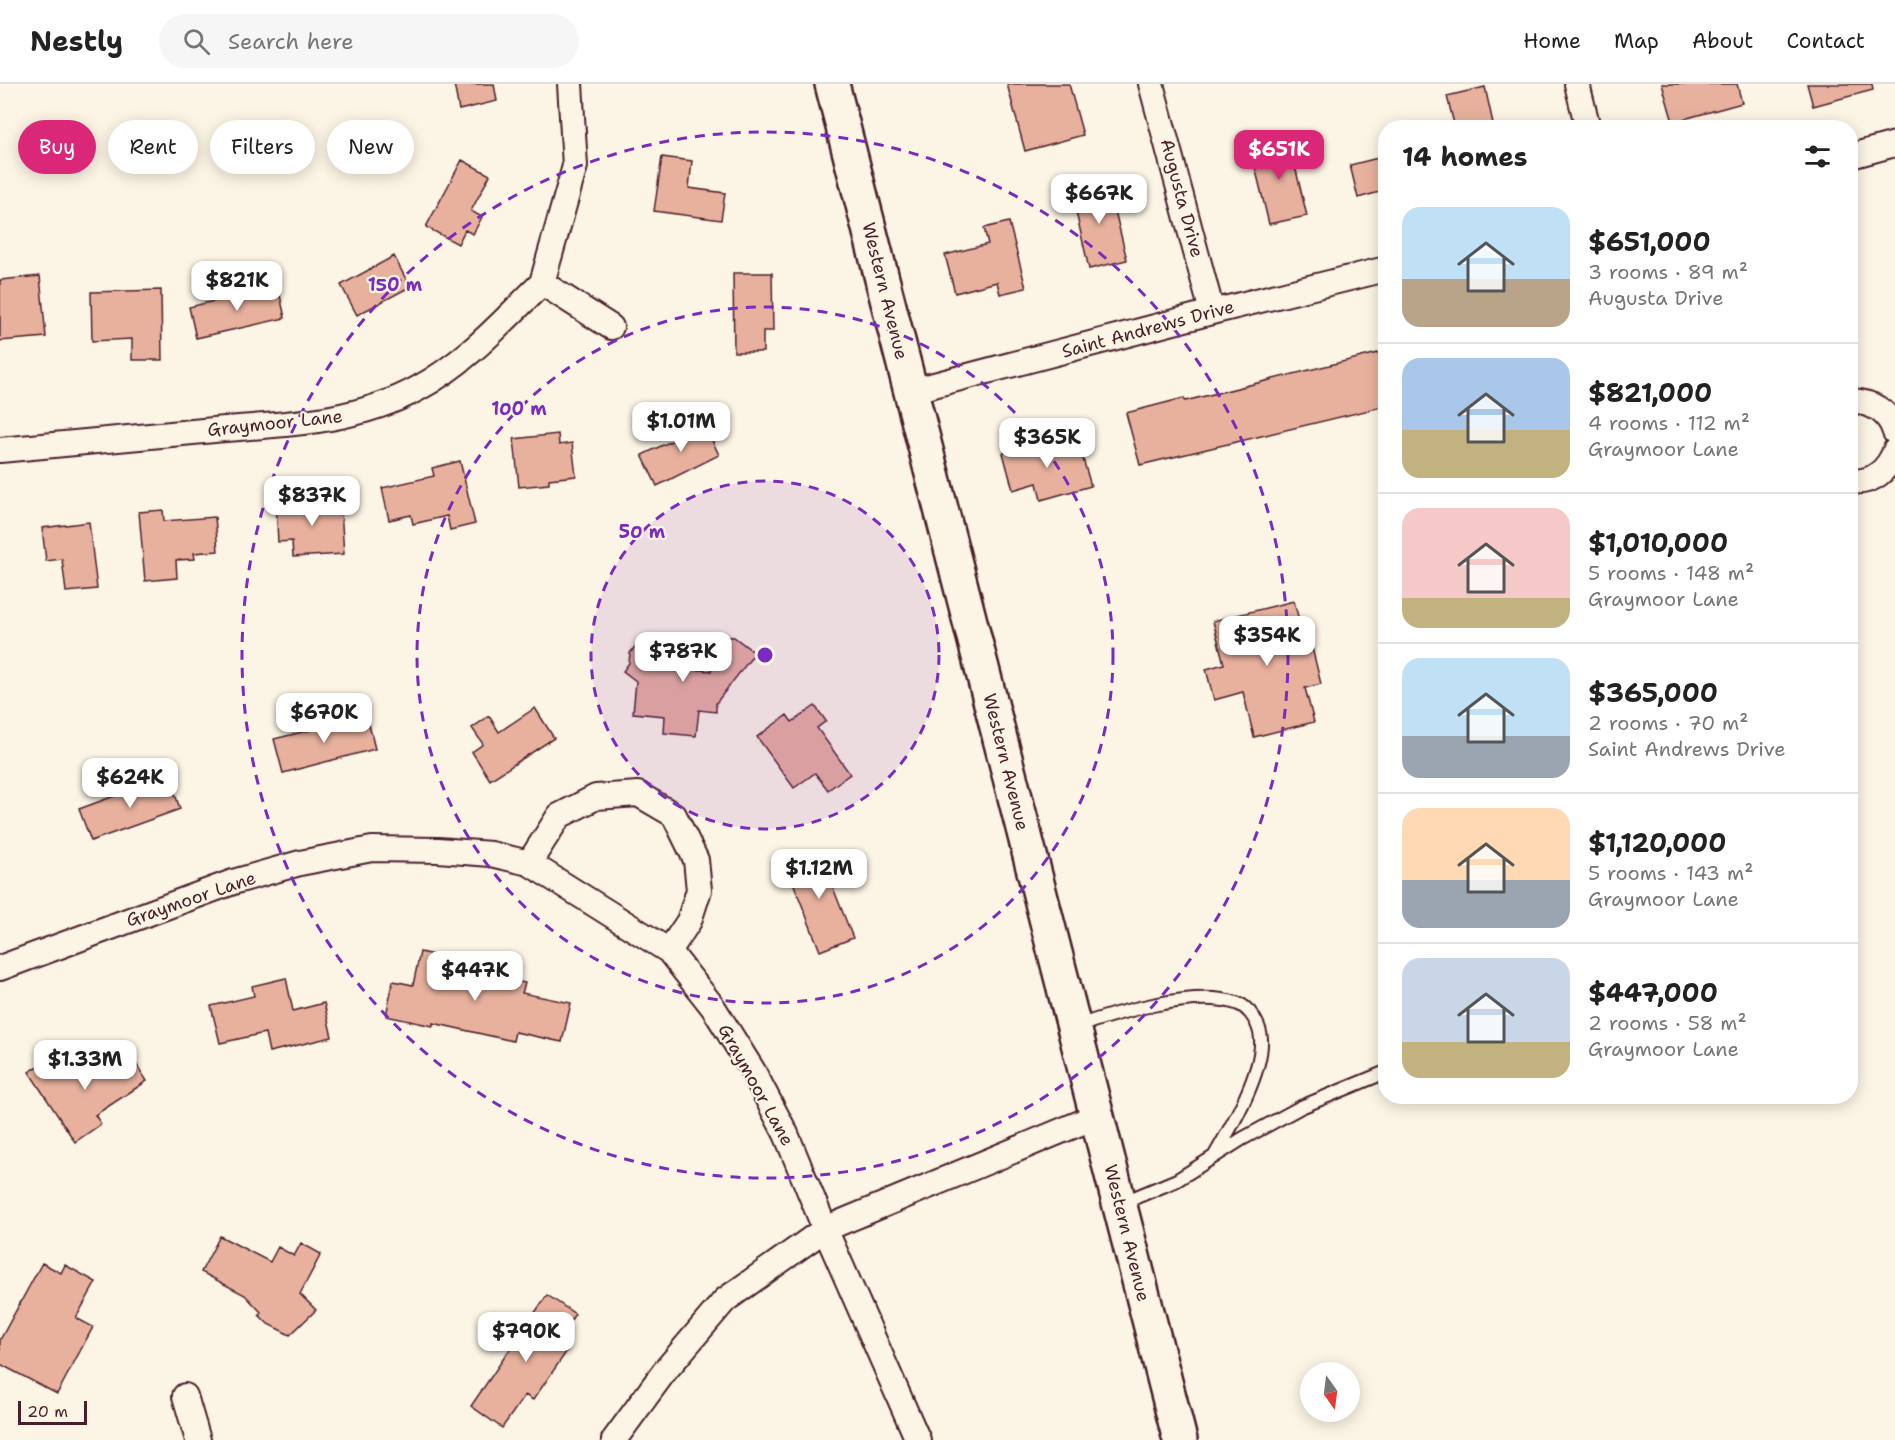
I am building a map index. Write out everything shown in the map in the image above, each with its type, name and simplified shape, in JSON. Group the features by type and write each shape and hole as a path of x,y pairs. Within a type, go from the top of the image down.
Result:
{"main road":[{"name":"Western Avenue","path":"832,84 1180,1440"}],"street":[{"path":"570,84 575,166 542,283 611,327"},
{"name":"Augusta Drive","path":"1151,84 1212,312"},
{"path":"1577,84 1586,120"},
{"path":"1858,154 1895,144"},
{"name":"Saint Andrews Drive","path":"911,391 1378,271"},
{"name":"Graymoor Lane","path":"0,450 326,420 382,406 417,390 443,374 469,354 542,283"},
{"path":"1858,402 1875,406 1885,413 1893,424 1895,432"},
{"path":"1858,480 1870,479 1882,472 1891,461 1895,451"},
{"path":"529,863 559,816 596,797 639,795 674,815 696,860 699,890 689,921 669,951"},
{"name":"Graymoor Lane","path":"0,968 233,882 300,862 381,849 491,854 529,863 669,951 712,1007 753,1071 786,1134 825,1229 918,1440"},
{"path":"614,1440 664,1372 725,1300 825,1229 1097,1116"},
{"path":"185,1396 198,1440"}],"lane":[{"path":"1074,1027 1119,1012 1166,1003 1223,1000 1238,1003 1251,1013 1261,1036 1260,1052 1236,1117 1214,1157"},
{"path":"1119,1204 1177,1180 1242,1139 1301,1107 1378,1075"}],"building":[{"path":"454,84 494,84 497,101 459,110"},
{"path":"1007,84 1069,84 1083,135 1025,151"},
{"path":"1662,84 1737,84 1742,103 1680,120 1672,120"},
{"path":"1807,84 1872,84 1873,90 1813,106"},
{"path":"1485,87 1492,120 1453,120 1447,96"},
{"path":"1288,137 1307,216 1269,224 1250,146"},
{"path":"662,157 692,161 689,188 725,193 721,220 654,211"},
{"path":"1378,158 1378,192 1358,198 1350,165"},
{"path":"462,160 490,175 471,211 482,217 473,234 465,230 458,244 426,227"},
{"path":"1108,182 1127,260 1089,269 1071,190"},
{"path":"1009,222 1026,288 1000,294 997,282 955,293 945,255 988,244 984,228"},
{"path":"394,256 410,287 357,315 341,285"},
{"path":"733,273 772,273 773,331 763,331 763,352 734,352"},
{"path":"40,276 46,337 0,341 0,280"},
{"path":"278,286 285,318 196,338 189,307"},
{"path":"161,290 162,360 132,360 132,339 92,341 91,292"},
{"path":"1378,353 1378,408 1140,465 1126,413 1184,398 1185,401"},
{"path":"701,417 719,455 657,486 642,455 682,436 678,428"},
{"path":"558,434 559,445 572,443 576,476 549,479 549,484 519,487 514,439"},
{"path":"1064,437 1069,455 1081,452 1091,486 1041,500 1037,483 1013,490 1003,453"},
{"path":"460,461 475,524 450,530 447,516 413,524 411,515 389,520 382,488 434,476 432,468"},
{"path":"340,496 344,554 293,557 292,541 278,542 276,504 305,503 305,499"},
{"path":"163,510 164,521 215,517 218,551 194,553 195,559 176,560 177,578 145,581 139,512"},
{"path":"89,522 97,589 66,592 62,559 46,561 42,528"},
{"path":"1294,601 1300,624 1306,623 1321,684 1305,688 1314,722 1254,737 1243,692 1214,700 1206,669 1224,664 1213,621"},
{"path":"720,636 734,637 755,653 716,703 716,712 699,710 696,736 664,733 665,716 633,713 636,681 623,671 629,663 630,653 638,643 649,644 662,654 678,655 677,668 711,671 715,644"},
{"path":"815,706 826,721 817,728 850,774 828,790 815,773 794,788 757,737 787,715 792,722"},
{"path":"535,708 554,738 490,780 472,752 483,744 472,728 489,716 499,732"},
{"path":"367,716 375,749 283,773 274,739"},
{"path":"169,776 180,809 91,841 79,809"},
{"path":"818,850 853,938 820,951 785,862"},
{"path":"420,952 467,962 466,970 525,983 522,993 571,1003 562,1042 515,1032 513,1041 433,1023 433,1026 386,1016 393,981 413,985"},
{"path":"286,978 293,1011 324,1003 332,1037 269,1052 265,1033 220,1043 211,1006 254,996 252,986"},
{"path":"60,1052 82,1084 129,1053 147,1081 95,1115 101,1124 75,1142 29,1072"},
{"path":"220,1236 270,1262 278,1247 294,1256 301,1243 321,1254 300,1294 316,1310 290,1335 268,1324 259,1315 261,1312 245,1295 201,1272"},
{"path":"42,1263 61,1273 65,1265 96,1282 76,1318 93,1327 57,1394 0,1364 0,1340"},
{"path":"547,1295 575,1314 556,1342 567,1351 533,1400 525,1395 502,1428 471,1406"}]}
